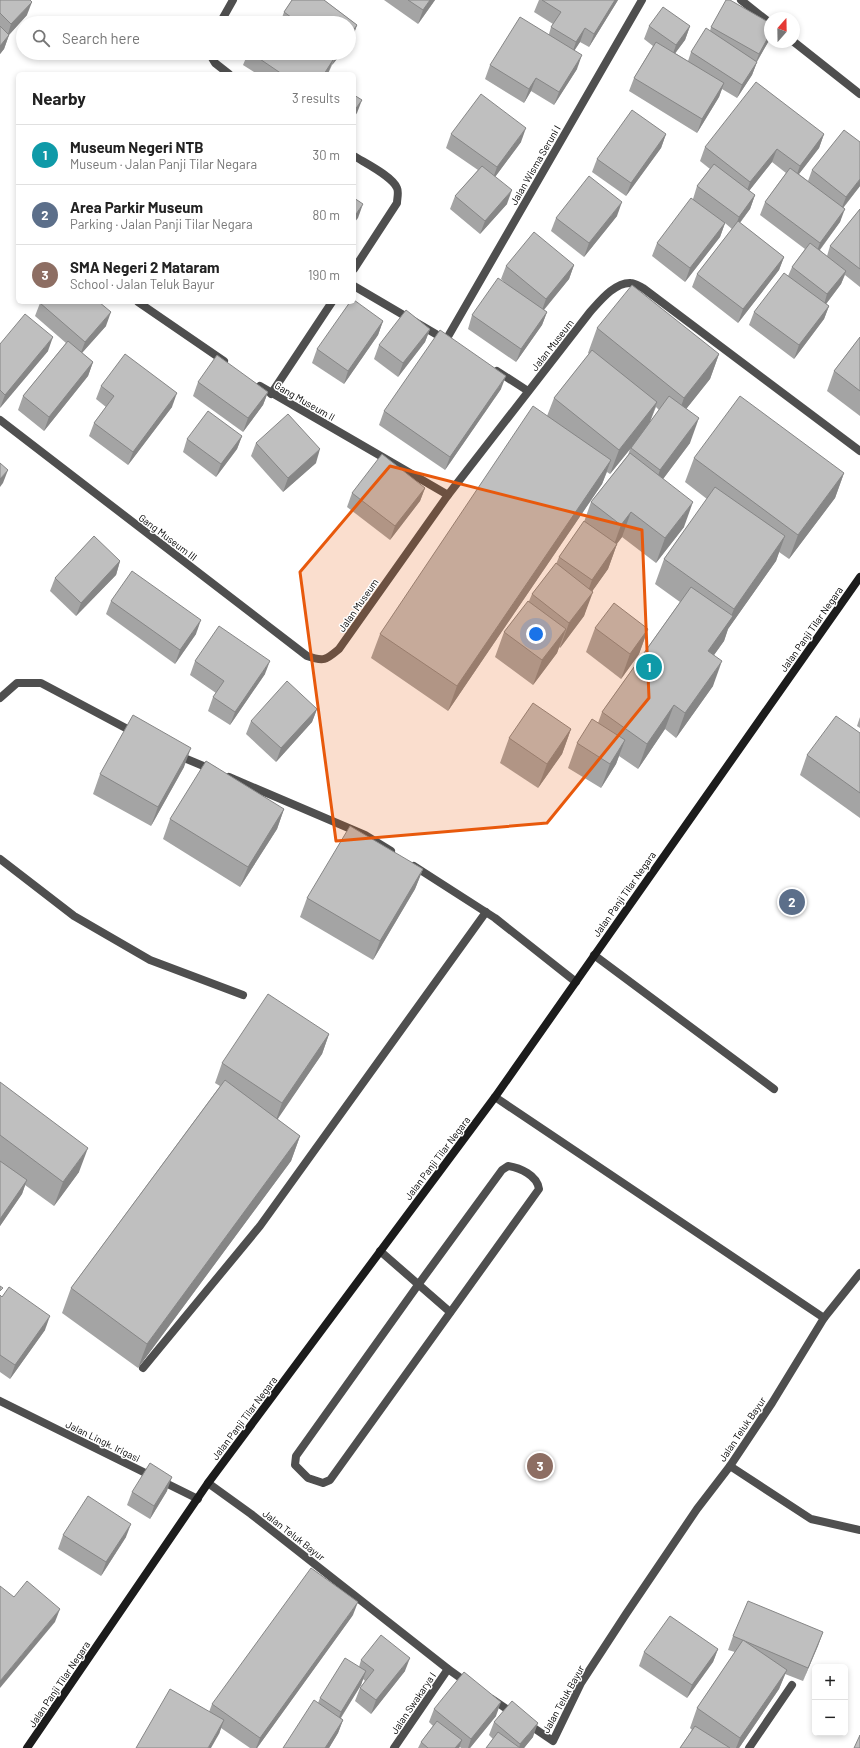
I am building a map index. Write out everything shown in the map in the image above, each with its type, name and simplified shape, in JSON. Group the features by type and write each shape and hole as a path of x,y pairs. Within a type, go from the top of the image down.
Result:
{"main road":[{"name":"Jalan Panji Tilar Negara","path":"27,1748 208,1483 495,1097 860,577"}],"street":[{"path":"224,16 233,0"},
{"name":"Jalan Wisma Seruni I","path":"356,287 449,342 642,0"},
{"path":"741,0 764,18"},
{"path":"800,47 860,94"},
{"path":"213,60 226,72"},
{"path":"356,157 389,178 397,187 398,194 397,203 356,266"},
{"name":"Jalan Museum","path":"328,658 339,649 448,495 528,391 608,291 631,283 643,288 860,451"},
{"path":"141,304 233,368"},
{"path":"271,394 331,304"},
{"path":"490,368 528,391"},
{"name":"Gang Museum II","path":"252,381 271,394 448,495"},
{"name":"Gang Museum III","path":"0,420 307,656 319,660 328,658"},
{"path":"0,698 17,683 41,683 141,736"},
{"path":"169,751 365,835 486,912 576,982"},
{"path":"0,859 74,916 150,960 243,995"},
{"path":"143,1368 260,1226 486,912"},
{"path":"594,954 774,1089"},
{"path":"495,1097 824,1318"},
{"path":"508,1166 520,1168 538,1184 539,1189 330,1480 323,1483 308,1478 295,1465 296,1456 418,1285 502,1170 508,1166"},
{"path":"380,1251 450,1312"},
{"name":"Jalan Teluk Bayur","path":"488,1696 551,1745 585,1677 693,1515 730,1466 772,1403 824,1318 860,1273"},
{"name":"Jalan Lingk. Irigasi","path":"0,1401 198,1498"},
{"path":"730,1466 811,1519 860,1530"},
{"name":"Jalan Teluk Bayur","path":"208,1483 251,1514 448,1669 474,1687"},
{"name":"Jalan Swakarya I","path":"394,1748 448,1669"},
{"path":"749,1748 792,1685"}],"highlighted area":[{"path":"390,466 642,530 649,698 547,823 336,841 300,572"}],"building":[{"path":"0,0 30,0 32,2 19,16 16,16 16,19 11,24 0,13"},
{"path":"292,0 324,0 345,16 289,16 284,12"},
{"path":"408,0 430,0 423,10"},
{"path":"542,0 615,0 594,34 585,28 576,42 551,27 561,12"},
{"path":"726,0 730,0 764,20 764,45 759,54 711,27"},
{"path":"663,7 690,26 676,45 649,26"},
{"path":"520,17 582,55 559,92 536,78 529,89 490,65"},
{"path":"0,26 9,35 0,46"},
{"path":"706,28 757,62 742,85 691,52"},
{"path":"656,42 724,83 702,119 634,78"},
{"path":"261,60 333,60 325,72 279,72"},
{"path":"756,82 824,134 800,166 777,149 750,182 705,147"},
{"path":"481,94 526,128 497,167 451,134"},
{"path":"356,96 362,100 356,108"},
{"path":"632,110 666,134 631,183 597,159"},
{"path":"844,130 860,142 860,179 846,197 812,170"},
{"path":"714,164 755,195 739,217 697,186"},
{"path":"482,166 512,190 485,221 455,196"},
{"path":"790,168 845,209 820,243 765,202"},
{"path":"589,176 622,202 589,243 556,218"},
{"path":"691,198 725,223 690,268 657,243"},
{"path":"356,199 363,204 356,214"},
{"path":"860,209 860,269 830,246"},
{"path":"738,221 784,257 743,309 697,274"},
{"path":"534,232 574,265 546,299 506,266"},
{"path":"810,243 846,271 827,294 792,267"},
{"path":"784,273 829,306 799,345 754,312"},
{"path":"498,278 547,312 521,349 472,315"},
{"path":"632,285 719,354 684,398 597,328"},
{"path":"356,301 383,321 348,371 317,349 349,304 356,304"},
{"path":"41,304 101,304 111,312 85,342"},
{"path":"406,310 430,329 403,363 379,345"},
{"path":"25,314 53,337 5,395 0,390 0,344"},
{"path":"440,330 506,376 450,457 384,411"},
{"path":"860,337 860,391 834,371"},
{"path":"68,341 93,362 49,417 23,396"},
{"path":"592,350 657,402 619,450 554,398"},
{"path":"125,354 177,393 133,452 94,423 114,396 101,386"},
{"path":"217,355 268,392 248,418 198,382"},
{"path":"669,396 699,418 660,470 631,448"},
{"path":"740,396 844,473 798,535 694,458"},
{"path":"533,406 611,460 457,686 380,634"},
{"path":"208,411 242,436 221,464 187,439"},
{"path":"288,414 320,449 288,478 256,443"},
{"path":"630,453 693,502 665,538 631,512 621,525 591,502"},
{"path":"382,454 425,488 395,526 352,493"},
{"path":"0,463 8,470 0,479"},
{"path":"715,487 785,536 734,609 664,559"},
{"path":"584,521 617,544 592,580 559,557"},
{"path":"94,536 120,561 81,603 55,578"},
{"path":"556,563 593,592 569,623 532,594"},
{"path":"132,571 201,620 180,650 111,601"},
{"path":"691,587 733,616 708,651 722,661 685,713 674,705 647,744 602,712"},
{"path":"528,601 566,629 542,660 504,632"},
{"path":"614,603 648,629 630,654 595,628"},
{"path":"219,626 270,661 235,712 213,697 224,681 195,661"},
{"path":"287,681 317,709 281,748 251,721"},
{"path":"533,703 571,729 547,764 509,738"},
{"path":"133,715 191,748 158,807 100,774"},
{"path":"836,716 860,733 860,793 807,755"},
{"path":"592,719 625,740 610,764 577,743"},
{"path":"206,761 284,809 248,867 170,819"},
{"path":"350,826 423,869 380,941 307,898"},
{"path":"268,994 329,1034 282,1103 222,1063"},
{"path":"225,1080 300,1136 147,1344 71,1288"},
{"path":"0,1082 88,1148 63,1182 0,1135"},
{"path":"0,1161 27,1180 0,1219"},
{"path":"9,1287 50,1316 15,1365 0,1355 0,1295 2,1297"},
{"path":"150,1463 172,1477 154,1506 132,1492"},
{"path":"88,1496 131,1524 106,1562 63,1535"},
{"path":"311,1568 358,1602 260,1738 212,1704"},
{"path":"27,1581 60,1609 0,1681 0,1586 14,1597"},
{"path":"748,1601 823,1632 808,1668 733,1636"},
{"path":"670,1616 718,1649 692,1685 644,1652"},
{"path":"381,1635 410,1658 376,1700 360,1688 374,1670 361,1660"},
{"path":"743,1640 787,1670 740,1738 697,1708"},
{"path":"345,1658 366,1671 341,1712 320,1698"},
{"path":"464,1672 501,1702 471,1739 434,1709"},
{"path":"170,1689 224,1720 208,1748 136,1748"},
{"path":"314,1700 343,1720 325,1748 283,1748"},
{"path":"512,1701 538,1723 520,1744 494,1722"},
{"path":"437,1721 462,1740 455,1748 428,1748 421,1742"},
{"path":"695,1726 730,1748 680,1748"},
{"path":"498,1732 520,1748 486,1748"},
{"path":"860,1735 860,1748 854,1748"}],"place":[{"name":"Museum Negeri NTB","path":"649,667"},
{"name":"Area Parkir Museum","path":"792,902"},
{"name":"SMA Negeri 2 Mataram","path":"540,1466"}]}
